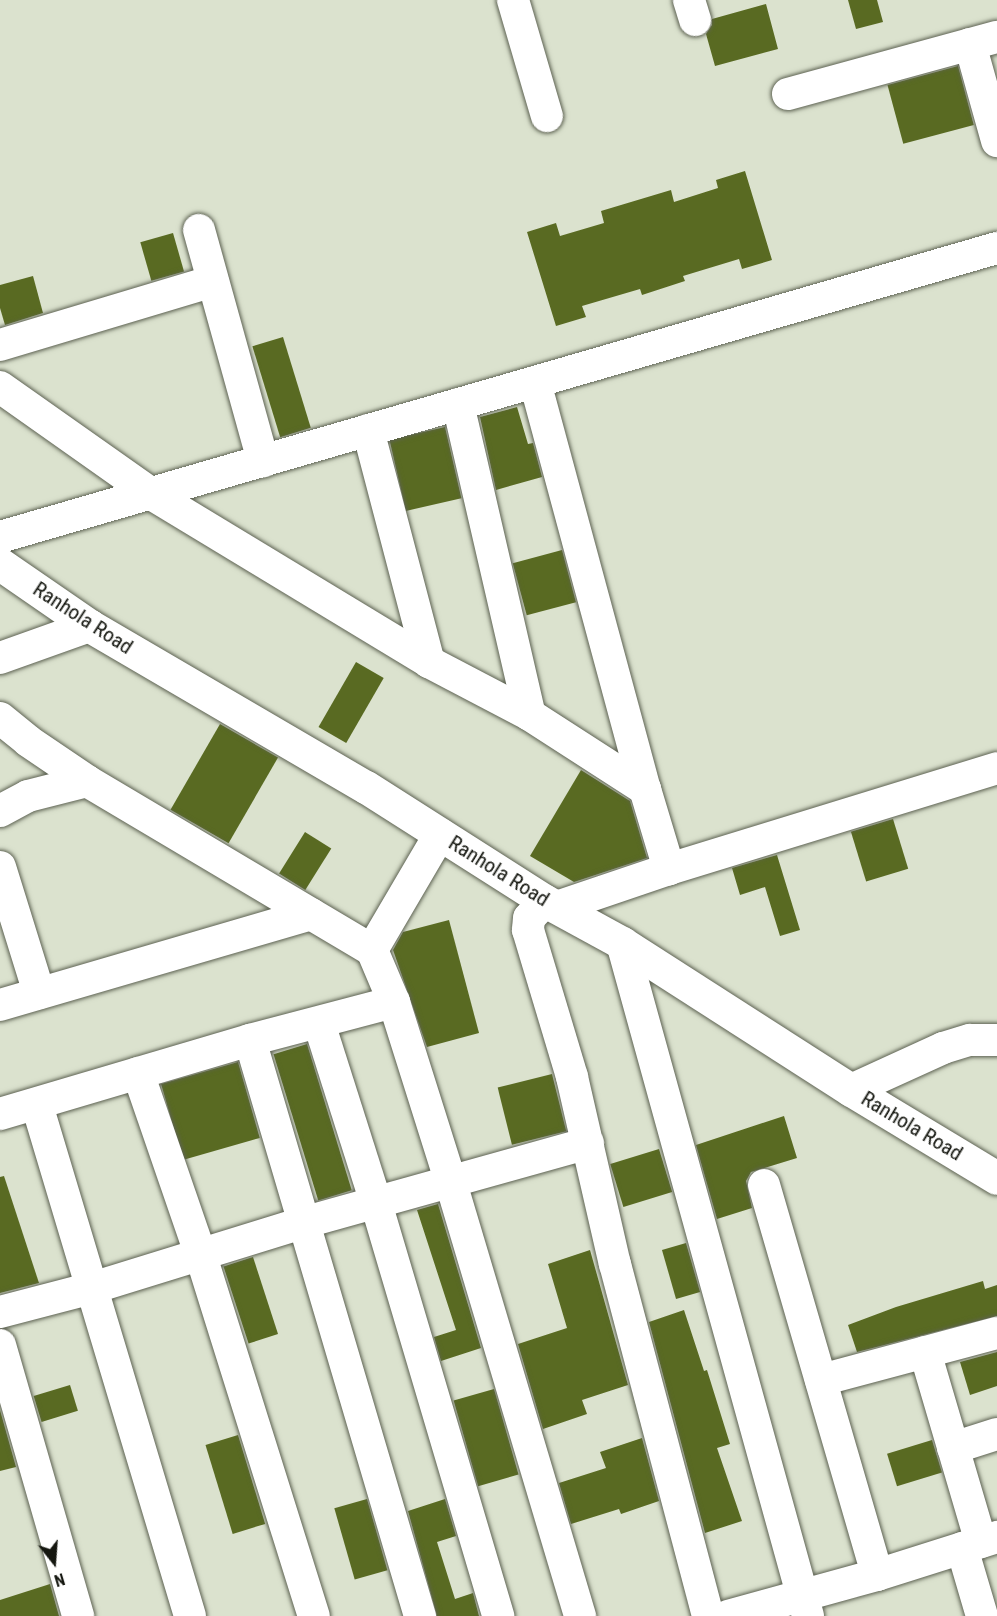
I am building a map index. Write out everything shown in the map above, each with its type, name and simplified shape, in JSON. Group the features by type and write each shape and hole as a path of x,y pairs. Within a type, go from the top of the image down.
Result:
{"street":[{"path":"513,0 547,116"},
{"path":"788,94 983,40 997,141"},
{"path":"199,230 263,461"},
{"path":"0,537 997,248"},
{"path":"0,345 213,280"},
{"path":"535,382 645,789 669,869"},
{"path":"0,387 150,494 429,662 530,715 645,789"},
{"path":"458,404 530,715"},
{"path":"368,430 429,662"},
{"name":"Ranhola Road","path":"0,564 90,626 366,787 551,904 622,943 851,1090 997,1178"},
{"path":"0,658 90,626"},
{"path":"0,718 14,745 87,781 372,950 394,1002 451,1183 580,1616"},
{"path":"708,1616 615,1264 572,1077 537,965 527,925 529,918 551,904 996,772"},
{"path":"0,811 28,796 87,781"},
{"path":"372,950 440,834"},
{"path":"0,867 9,929 39,993"},
{"path":"0,1005 311,914"},
{"path":"622,943 805,1606"},
{"path":"0,1114 38,1105 250,1040 394,1002"},
{"path":"319,1023 376,1203 498,1616"},
{"path":"250,1040 302,1223 338,1332 420,1616"},
{"path":"851,1090 943,1048 970,1040 997,1040"},
{"path":"138,1073 201,1256 314,1616"},
{"path":"38,1105 190,1616"},
{"path":"0,1312 92,1288 302,1223 588,1143"},
{"path":"764,1185 877,1575"},
{"path":"820,1380 997,1333"},
{"path":"0,1345 78,1616"},
{"path":"925,1352 980,1543 982,1616"},
{"path":"953,1448 997,1434"},
{"path":"728,1616 805,1606 877,1575 980,1543"}],"building":[{"path":"848,0 877,0 883,22 856,29"},
{"path":"766,4 778,49 715,66 706,34 712,25 712,19"},
{"path":"958,66 974,125 903,144 887,85"},
{"path":"745,171 772,260 742,269 739,259 683,276 685,281 642,295 640,289 582,306 586,317 556,326 527,232 556,223 560,236 604,223 601,211 671,190 674,202 718,188 716,180"},
{"path":"173,233 184,271 151,281 140,242"},
{"path":"33,276 43,313 5,325 0,308 0,285"},
{"path":"283,337 311,428 280,437 252,346"},
{"path":"517,407 528,444 533,443 542,477 496,490 480,417"},
{"path":"445,427 461,498 406,511 389,440"},
{"path":"562,550 576,602 527,615 513,563"},
{"path":"356,662 384,678 346,743 318,727"},
{"path":"220,724 278,758 229,843 171,810"},
{"path":"581,770 630,801 647,858 574,882 530,856"},
{"path":"893,819 908,869 866,882 851,832"},
{"path":"305,832 331,848 305,890 279,874"},
{"path":"777,855 800,930 780,936 765,887 740,895 732,868"},
{"path":"449,920 479,1033 427,1047 393,950 403,932"},
{"path":"307,1044 352,1190 318,1201 274,1054"},
{"path":"238,1062 260,1138 183,1160 161,1084"},
{"path":"552,1074 566,1131 512,1145 498,1088"},
{"path":"784,1116 797,1158 751,1172 746,1181 752,1208 717,1219 696,1145"},
{"path":"659,1149 672,1192 623,1207 610,1164"},
{"path":"4,1176 39,1283 0,1293 0,1177"},
{"path":"438,1204 481,1348 441,1361 434,1337 456,1330 417,1210"},
{"path":"686,1243 700,1292 676,1299 662,1250"},
{"path":"590,1250 628,1385 582,1400 587,1414 543,1429 518,1344 567,1328 548,1264"},
{"path":"253,1257 278,1334 249,1344 224,1267"},
{"path":"983,1281 985,1289 997,1285 997,1316 857,1352 848,1325 896,1307"},
{"path":"684,1310 704,1371 707,1370 730,1444 717,1448 742,1521 705,1533 649,1322"},
{"path":"997,1352 997,1386 970,1395 960,1362"},
{"path":"70,1385 78,1411 42,1422 34,1396"},
{"path":"494,1389 519,1475 478,1486 454,1401"},
{"path":"0,1410 16,1467 0,1471"},
{"path":"238,1435 265,1524 233,1534 205,1445"},
{"path":"642,1438 659,1501 621,1514 619,1509 571,1524 559,1483 606,1468 600,1452"},
{"path":"932,1440 942,1473 897,1486 887,1454"},
{"path":"367,1499 387,1570 355,1580 334,1508"},
{"path":"445,1499 456,1536 437,1542 455,1599 473,1593 479,1616 437,1616 408,1511"},
{"path":"50,1584 59,1616 0,1616 0,1600"}]}
